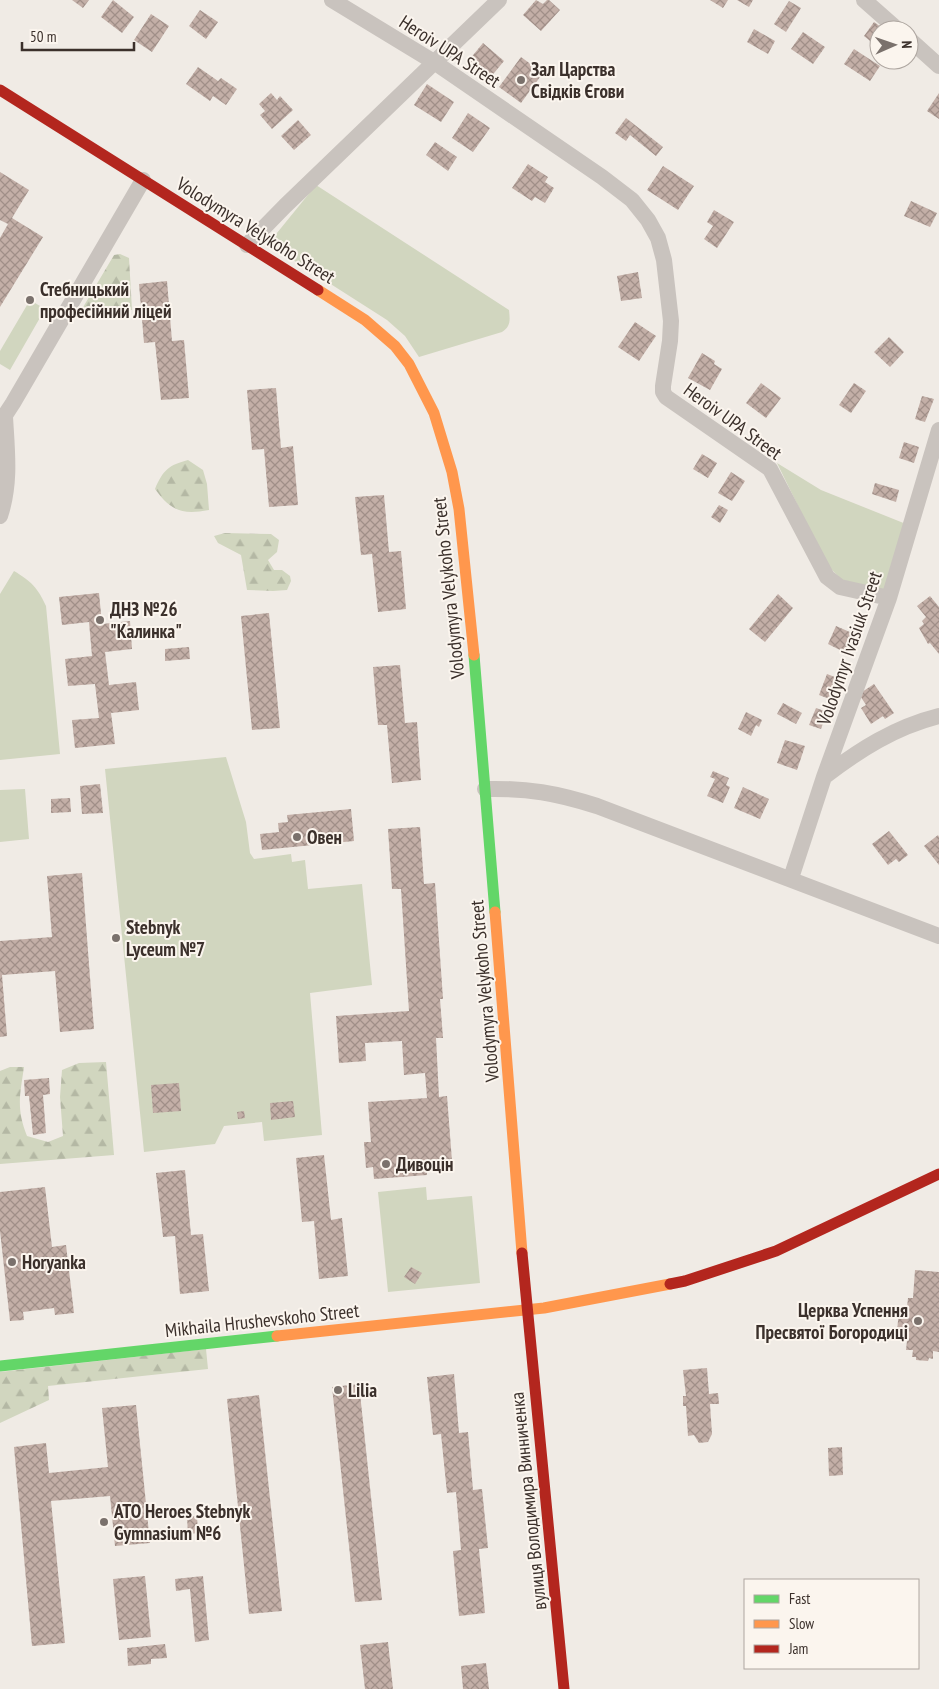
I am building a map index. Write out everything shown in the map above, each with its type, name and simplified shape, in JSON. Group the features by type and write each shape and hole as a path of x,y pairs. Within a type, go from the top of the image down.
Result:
{"street":[{"name":"Heroiv UPA Street","path":"332,0 434,62 602,177 632,200 648,220 658,238 664,260 670,321 670,341 663,386 663,392 666,397 770,469 827,577 840,587 889,598"},
{"path":"247,245 498,0"},
{"path":"864,0 887,20"},
{"path":"919,49 939,66"},
{"name":"Volodymyra Velykoho Street","path":"0,90 365,320 395,346 409,364 434,413 452,472 459,508 485,789 527,1310"},
{"path":"0,516 4,503 8,473 2,420 143,180"},
{"name":"Volodymyr Ivasiuk Street","path":"790,878 824,777 889,598 939,430"},
{"path":"824,777 880,738 916,722 939,716"},
{"path":"485,789 517,788 562,795 632,818 939,936"},
{"name":"Mikhaila Hrushevskoho Street","path":"0,1366 527,1310 685,1281 767,1254 939,1174"},
{"name":"вулиця Володимира Винниченка","path":"527,1310 564,1689"}],"green space":[{"path":"316,185 509,310 510,320 507,327 502,332 419,357 405,336 387,320 268,244"},
{"path":"120,254 129,258 132,310 79,314 114,255"},
{"path":"30,300 45,309 10,370 0,364 0,351"},
{"path":"188,460 203,470 207,484 209,510 191,512 178,510 166,502 155,489 167,469"},
{"path":"777,463 821,490 906,524 886,590 842,580 827,565"},
{"path":"225,533 271,534 279,540 277,552 268,560 274,570 282,570 290,576 291,581 287,590 247,590 241,555 218,543 214,536"},
{"path":"14,571 33,586 40,594 46,606 60,754 0,760 0,594"},
{"path":"226,757 246,822 250,853 254,859 291,854 292,862 305,860 308,889 362,884 372,985 310,993 322,1135 264,1141 262,1122 224,1126 215,1144 144,1152 105,769"},
{"path":"25,789 29,839 0,842 0,790"},
{"path":"106,1062 114,1155 0,1164 0,1071 10,1067 24,1067 20,1109 27,1136 48,1142 63,1136 60,1097 62,1070 79,1063"},
{"path":"426,1187 427,1200 472,1196 480,1283 388,1292 378,1192"},
{"path":"206,1349 208,1369 48,1386 49,1400 0,1423 0,1372"}],"building":[{"path":"72,0 89,0 83,8"},
{"path":"113,0 134,17 122,33 101,17"},
{"path":"536,0 543,4 549,0 560,10 541,31 523,15"},
{"path":"710,0 728,0 723,8"},
{"path":"737,0 753,0 749,7"},
{"path":"789,1 801,8 786,32 774,24"},
{"path":"200,10 218,22 206,39 189,26"},
{"path":"151,14 169,26 152,52 134,40"},
{"path":"754,29 775,41 768,54 747,42"},
{"path":"869,29 869,40 864,36"},
{"path":"803,32 825,47 813,64 791,49"},
{"path":"483,43 504,61 490,78 469,60"},
{"path":"854,49 869,59 869,70 877,70 870,81 844,64"},
{"name":"Зал Царства Свідків Єгови","path":"521,57 543,73 521,103 499,87"},
{"path":"198,67 218,81 221,78 237,89 226,105 213,96 210,101 186,84"},
{"path":"427,84 454,102 441,122 414,105"},
{"path":"271,93 277,100 280,96 293,110 272,129 260,115 265,111 259,104"},
{"path":"939,93 939,119 927,111"},
{"path":"468,113 490,128 473,152 452,138"},
{"path":"626,118 663,147 656,156 630,135 626,141 615,133"},
{"path":"298,120 311,135 294,150 281,136"},
{"path":"435,142 457,157 448,171 426,155"},
{"path":"528,164 548,177 545,182 554,188 545,203 535,197 532,201 512,188"},
{"path":"663,166 694,186 678,210 647,190"},
{"path":"0,172 29,190 12,218 43,237 0,307 0,238 8,224 0,220"},
{"path":"911,201 937,213 930,227 904,216"},
{"path":"714,210 734,222 717,248 704,239 713,226 707,222"},
{"path":"638,272 642,298 621,301 617,276"},
{"path":"167,281 172,341 184,340 189,398 161,400 155,342 144,343 139,284"},
{"path":"635,322 656,336 639,361 618,347"},
{"path":"889,337 904,352 890,367 874,352"},
{"path":"702,353 715,361 714,364 722,369 710,390 688,378"},
{"path":"761,383 781,398 766,418 746,403"},
{"path":"854,383 866,391 851,413 839,405"},
{"path":"276,388 281,448 293,446 298,505 269,507 264,449 252,450 247,390"},
{"path":"922,396 934,399 925,422 915,419"},
{"path":"904,442 919,447 914,463 899,458"},
{"path":"702,454 717,463 708,478 693,469"},
{"path":"731,472 745,481 732,501 718,493"},
{"path":"875,483 899,490 896,502 872,494"},
{"path":"384,495 389,552 401,551 406,609 378,612 372,554 361,555 355,497"},
{"path":"719,505 728,510 720,523 711,517"},
{"path":"99,593 102,624 130,621 132,649 105,652 109,685 136,682 139,710 111,713 115,744 75,748 72,720 99,718 95,684 68,686 65,659 92,656 89,622 62,625 59,597"},
{"path":"778,594 793,608 765,642 749,629"},
{"path":"930,596 939,607 939,654 930,643 928,644 919,628 924,624 922,621 926,617 917,606"},
{"path":"269,613 280,728 252,730 241,616"},
{"path":"836,626 859,636 850,655 828,644"},
{"path":"189,647 190,659 165,661 165,649"},
{"path":"400,665 405,723 417,722 421,780 392,783 387,725 378,725 373,667"},
{"path":"827,674 840,679 832,700 819,695"},
{"path":"874,684 894,713 885,719 883,716 871,724 861,708 866,705 859,694"},
{"path":"783,703 802,713 796,724 777,714"},
{"path":"816,708 827,712 821,729 809,725"},
{"path":"746,712 762,720 759,727 756,725 751,736 738,729"},
{"path":"785,740 805,746 797,770 777,763"},
{"path":"713,771 729,778 726,785 730,787 723,803 707,796 715,779 710,777"},
{"path":"100,784 103,813 82,814 80,786"},
{"path":"743,787 769,799 760,819 734,808"},
{"path":"70,798 71,812 51,813 51,799"},
{"path":"351,809 354,841 262,850 260,834 279,832 278,823 288,822 287,815"},
{"path":"420,827 424,884 435,883 443,999 440,999 443,1038 436,1038 439,1097 447,1096 452,1161 426,1163 427,1175 374,1179 373,1167 366,1168 364,1142 371,1142 368,1102 427,1098 425,1073 404,1075 402,1041 365,1043 366,1061 339,1063 336,1016 409,1011 401,889 392,889 388,829"},
{"path":"889,831 908,855 899,862 896,859 888,865 872,844"},
{"path":"938,835 939,837 939,865 924,846"},
{"path":"82,873 94,1029 60,1032 55,971 2,975 7,1036 0,1037 0,941 52,937 47,876"},
{"path":"49,1078 50,1094 43,1095 46,1133 33,1135 29,1096 25,1096 24,1080"},
{"path":"179,1083 181,1111 153,1113 151,1085"},
{"path":"293,1101 295,1117 271,1120 270,1103"},
{"path":"244,1111 245,1118 238,1119 237,1112"},
{"path":"324,1155 331,1220 342,1218 348,1276 319,1279 314,1221 302,1222 296,1158"},
{"path":"185,1170 191,1235 203,1234 209,1291 180,1294 175,1236 163,1237 156,1173"},
{"path":"45,1187 52,1247 66,1245 74,1313 55,1315 54,1308 23,1312 24,1320 10,1321 0,1231 0,1192"},
{"path":"411,1267 422,1273 415,1284 404,1277"},
{"name":"Церква Успення Пресвятої Богородиці","path":"915,1270 939,1272 939,1352 933,1351 933,1359 929,1358 928,1361 916,1360 916,1357 912,1357 913,1350 906,1350 907,1341 903,1340 904,1331 897,1331 899,1311 903,1311 903,1307 907,1307 908,1298 913,1298"},
{"path":"707,1368 709,1394 718,1393 719,1404 710,1404 712,1434 708,1442 699,1443 694,1435 688,1436 686,1406 683,1406 683,1396 686,1396 683,1370"},
{"path":"454,1374 459,1433 468,1432 473,1490 482,1489 488,1548 479,1549 485,1613 459,1616 453,1551 461,1550 456,1492 447,1493 441,1434 433,1435 427,1377"},
{"path":"359,1384 382,1600 355,1602 332,1387"},
{"path":"259,1395 282,1611 249,1614 227,1399"},
{"path":"136,1405 150,1543 115,1546 110,1496 51,1501 65,1643 32,1646 14,1447 46,1443 49,1473 108,1467 102,1408"},
{"path":"842,1447 843,1475 829,1476 828,1448"},
{"path":"197,1516 198,1533 188,1534 187,1517"},
{"path":"145,1576 151,1637 119,1640 113,1579"},
{"path":"203,1576 209,1640 195,1642 190,1589 176,1591 175,1579"},
{"path":"388,1642 393,1689 365,1689 360,1645"},
{"path":"165,1644 167,1658 151,1659 151,1664 128,1666 127,1648"},
{"path":"486,1663 489,1689 463,1689 461,1666"}],"traffic: fast":[{"path":"474,655 495,912"},
{"path":"0,1366 277,1336"}],"traffic: slow":[{"path":"318,290 365,320 395,346 409,364 434,413 452,472 459,509 474,655"},
{"path":"495,912 522,1253"},
{"path":"277,1336 544,1308 670,1284"}],"traffic: jam":[{"path":"0,90 318,290"},
{"path":"670,1284 685,1281 776,1251 939,1174"},
{"path":"522,1253 564,1689"}],"place":[{"name":"Зал Царства Свідків Єгови","path":"521,80"},
{"name":"Стебницький професійний ліцей","path":"30,300"},
{"name":"ДНЗ №26 \"Калинка\"","path":"100,620"},
{"name":"Овен","path":"297,837"},
{"name":"Stebnyk Lyceum №7","path":"116,938"},
{"name":"Дивоцін","path":"386,1164"},
{"name":"Horyanka","path":"12,1262"},
{"name":"Церква Успення Пресвятої Богородиці","path":"918,1321"},
{"name":"Lilia","path":"338,1390"},
{"name":"ATO Heroes Stebnyk Gymnasium №6","path":"104,1522"}]}
